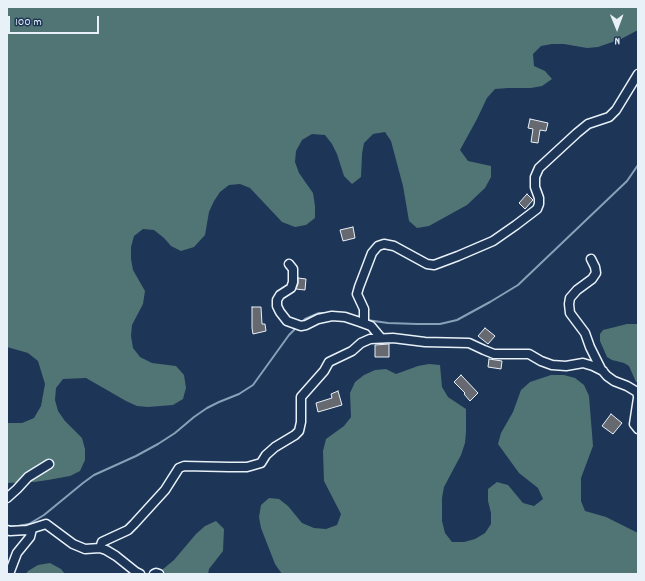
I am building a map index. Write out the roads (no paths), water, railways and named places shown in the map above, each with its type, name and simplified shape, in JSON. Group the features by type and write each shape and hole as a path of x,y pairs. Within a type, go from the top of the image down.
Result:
{"street":[{"path":"364,319 364,309 357,294 372,253 378,246 384,244 394,246 427,264 434,265 493,241 538,209 539,198 535,177 539,168 576,133 588,124 609,117 616,110 638,74"},
{"path":"591,259 596,273 592,279 576,290 570,298 570,313 585,333 590,347 607,376 637,392 638,397 634,424 638,429"},
{"path":"289,264 292,269 293,282 291,288 280,295 277,300 277,306 287,321 298,325 306,325 332,316 364,319 381,338"},
{"path":"100,548 102,542 128,530 134,524 165,490 179,468 184,466 247,467 261,463 266,455 275,447 300,431 301,397 330,362 352,351 361,343 370,339 393,338 425,342 469,343 494,354 529,354 552,365 566,366 583,363 603,371"},
{"path":"7,498 28,477 49,464"},
{"path":"7,530 27,530 46,524 73,544 85,549 100,548 106,550 140,574"},
{"path":"9,574 17,553 30,537 32,529"},
{"path":"154,574 159,574"}],"waterway":[{"path":"367,320 388,323 440,324 457,320 490,302 518,285 627,181 638,165"},
{"path":"301,323 305,319 319,313 329,313"},
{"path":"7,526 29,524 44,515 94,475 136,456 158,444 175,433 207,408 239,394 253,385 289,335 298,326"}]}
